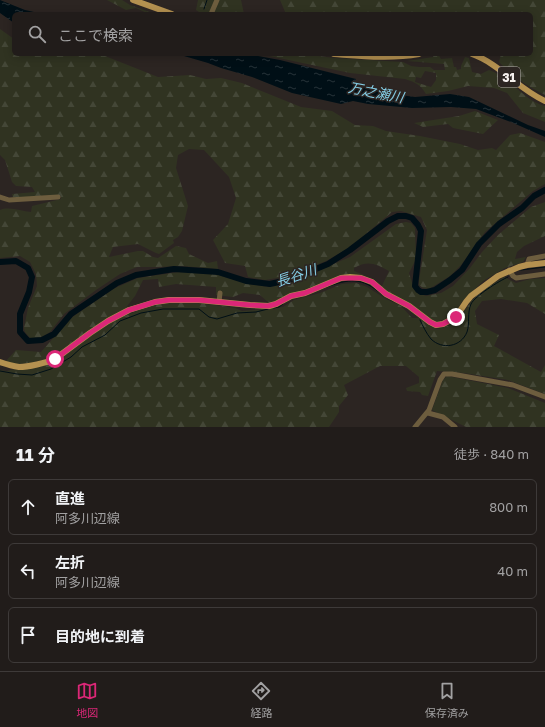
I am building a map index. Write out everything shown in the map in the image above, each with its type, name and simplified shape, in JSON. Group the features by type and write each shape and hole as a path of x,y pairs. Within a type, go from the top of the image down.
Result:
{"main road":[{"path":"133,0 166,12"},
{"path":"386,56 404,56"},
{"name":"31","path":"476,56 492,64 528,92 545,101"},
{"path":"0,362 22,367 49,362 108,321 129,310 155,302 169,300 199,300 268,306 341,278 361,278 372,282 386,294 409,306 430,322 436,325 443,324 456,317 471,296 498,276 527,265 545,263"}],"street":[{"path":"212,12 216,0"},
{"path":"0,197 9,200 58,196"},
{"path":"527,265 529,259 545,256"},
{"path":"511,270 513,276 516,278 545,274"},
{"path":"219,302 220,294"},
{"path":"415,427 428,413 444,374 508,383 545,397"},
{"path":"428,413 443,417 455,427"}],"green space":[{"path":"107,0 122,0 130,5 149,12 145,12 136,8 126,10"},
{"path":"198,0 241,0 244,12 199,12 196,10"},
{"path":"280,0 545,0 545,95 520,81 499,62 500,56 533,56 533,12 285,12"},
{"path":"0,29 12,38 12,56 105,56 158,77 190,75 206,79 221,78 242,83 301,107 332,111 355,125 373,126 386,131 460,144 478,150 492,148 496,150 510,135 520,133 545,142 545,184 533,191 485,232 461,265 450,276 429,289 423,288 419,285 427,230 421,217 401,211 392,212 349,248 326,261 289,276 265,280 248,277 245,266 225,263 213,240 228,224 236,198 229,177 204,150 189,149 178,155 176,168 188,206 182,231 178,237 173,240 174,243 159,254 138,244 113,247 109,257 143,251 153,257 158,258 176,246 186,248 189,254 208,263 217,261 218,269 182,266 137,267 120,274 96,290 64,314 50,332 35,339 30,338 25,332 24,328 28,308 37,286 36,274 30,262 20,256 0,258 0,210 11,209 31,212 32,206 61,199 60,195 13,198 12,194 35,192 32,187 16,186 12,182 5,160 0,155"},
{"path":"269,56 318,56 403,62 411,66 430,67 434,70 445,70 444,64 407,61 434,56 439,56 441,59 452,58 454,67 456,67 457,70 461,69 465,57 469,58 472,72 481,74 489,70 496,73 528,98 545,106 545,122 523,113 507,93 494,88 468,86 426,94 417,84 405,79 350,73","holes":["425,71 436,73 436,80 431,87 415,82 416,77 421,78"]},
{"path":"475,111 498,120 483,134 453,128 448,124 423,127 414,123 459,116"},
{"path":"545,202 545,236 524,246 517,252 515,259 526,257 523,262 505,268 483,281 461,303 455,313 445,319 431,321 408,303 381,288 389,271 372,264 364,264 354,268 354,271 364,275 342,275 269,303 260,295 243,293 233,297 216,295 216,287 176,284 159,287 158,279 143,280 135,296 124,310 90,329 58,354 32,363 18,364 5,362 16,350 41,352 71,318 113,289 138,278 179,272 215,274 245,283 268,287 286,284 350,257 396,224 406,222 411,223 415,228 416,259 409,273 414,289 418,293 426,296 441,293 453,286 498,235 531,207"},
{"path":"504,277 516,283 530,279 545,278 545,314 527,303 501,299 482,301 475,311 477,324 499,335 494,346 541,372 545,365 545,394 508,380 464,373 437,371 428,396 422,395 420,392 407,391 406,388 419,383 419,377 406,366 380,366 344,385 348,395 339,406 339,412 329,427 0,427 0,370 7,371 31,368 53,363 104,325 150,306 169,303 198,303 235,308 242,311 283,307 294,300 320,293 342,284 356,283 367,287 386,299 401,306 412,318 419,318 431,327 439,329 458,321 472,300 488,287"},
{"path":"447,376 508,388 545,403 545,427 466,427 432,410 443,380"}],"water":[{"path":"0,0 34,12 12,12 12,22 0,13"},
{"name":"万之瀬川","path":"184,56 258,56 356,79 354,85 386,93 415,97 450,94 469,97 528,125 545,131 545,137 476,109 451,107 412,108 368,104 353,101 341,104 292,93 252,77"}],"waterway":[{"path":"204,9 207,0"},
{"name":"長谷川","path":"0,262 16,261 28,268 32,277 29,292 20,314 20,332 28,341 42,340 54,334 71,314 117,283 136,275 174,269 218,272 246,281 270,284 292,279 328,264 350,250 388,221 398,216 412,218 421,231 415,286 421,292 427,292 435,290 462,270 479,244 499,224 522,208 534,196 545,190"},
{"path":"521,270 545,267"},
{"path":"420,320 429,337 435,342 446,346 456,344 467,332 470,307 473,301 488,289 508,277"},
{"path":"321,289 342,282 355,281 368,285 393,301"},
{"path":"274,308 283,304"},
{"path":"0,371 32,375 51,369 71,357 82,347 105,335 120,321 141,313 163,309 199,309 209,317 217,319 237,313 256,312 268,309"}],"route":[{"path":"55,359 108,321 129,310 155,302 169,300 199,300 268,306 341,278 356,277 366,279 386,294 401,301 436,325 443,324 456,317"}]}
